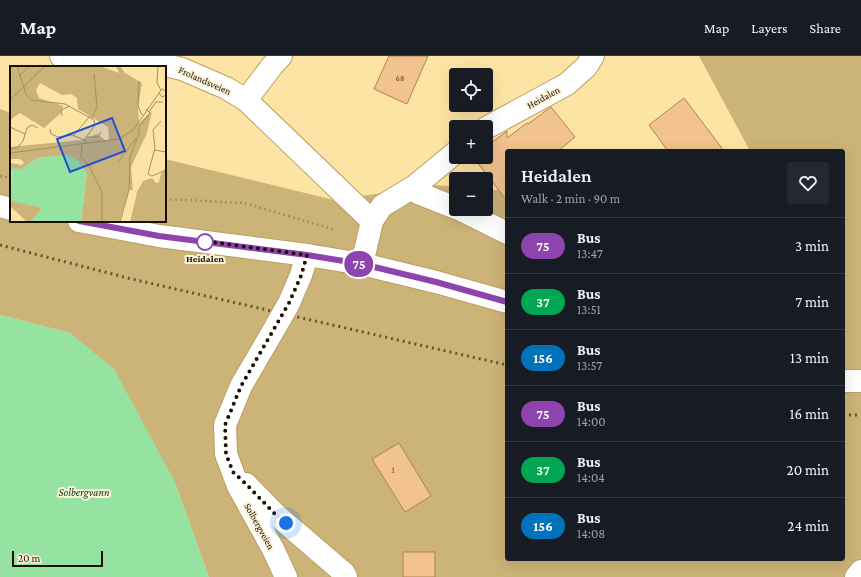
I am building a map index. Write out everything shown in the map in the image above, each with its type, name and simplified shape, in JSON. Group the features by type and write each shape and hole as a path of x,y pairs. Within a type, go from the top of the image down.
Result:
{"street":[{"name":"Frolandsveien","path":"61,56 69,58 162,64 182,68 226,88 246,100 372,221"},
{"path":"246,100 281,56"},
{"name":"Heidalen","path":"493,124 567,84 586,67 593,56"},
{"path":"362,264 372,221 382,206 415,186 449,158"},
{"path":"415,186 418,193 449,205"},
{"path":"0,206 10,209"},
{"path":"473,216 505,232"},
{"path":"84,222 159,236 307,255 362,264 436,282 505,301"},
{"name":"Solbergveien","path":"286,577 273,549 238,486 226,454 225,425 241,386 289,303 301,276 307,255"},
{"path":"845,381 861,381"},
{"path":"233,472 274,513 344,573 346,577"},
{"path":"856,577 861,571"}],"path":[{"path":"0,176 10,178"}],"shaded area":[{"path":"699,56 861,56 861,577 209,577 174,480 70,333 0,315 0,109 10,113 10,222 166,222 166,159 334,200 437,185 449,186 449,216 493,216 493,190 505,191 505,561 845,561 845,149 749,149"}],"water":[{"name":"Solbergvann","path":"0,315 70,333 114,369 174,480 209,577 0,577"}],"building":[{"path":"389,56 428,56 407,104 374,89"},
{"path":"684,98 722,149 667,149 649,125"},
{"path":"551,107 575,137 560,149 505,149 505,198 493,183 493,172 485,172 478,164 493,164 493,142 507,131 507,138 527,123 528,124"},
{"path":"399,443 431,496 405,512 372,459"},
{"path":"403,552 435,552 435,577 403,577"}],"railway":[{"path":"0,245 132,279 505,365"},
{"path":"845,415 861,415"}],"bus line":[{"name":"75","path":"84,222 159,236 307,255 362,264 436,282 505,301"}],"place":[{"name":"Heidalen","path":"205,242"}],"route":[{"path":"205,242 203,241 307,255 301,276 289,303 241,386 225,425 226,454 233,472 286,523"}]}
